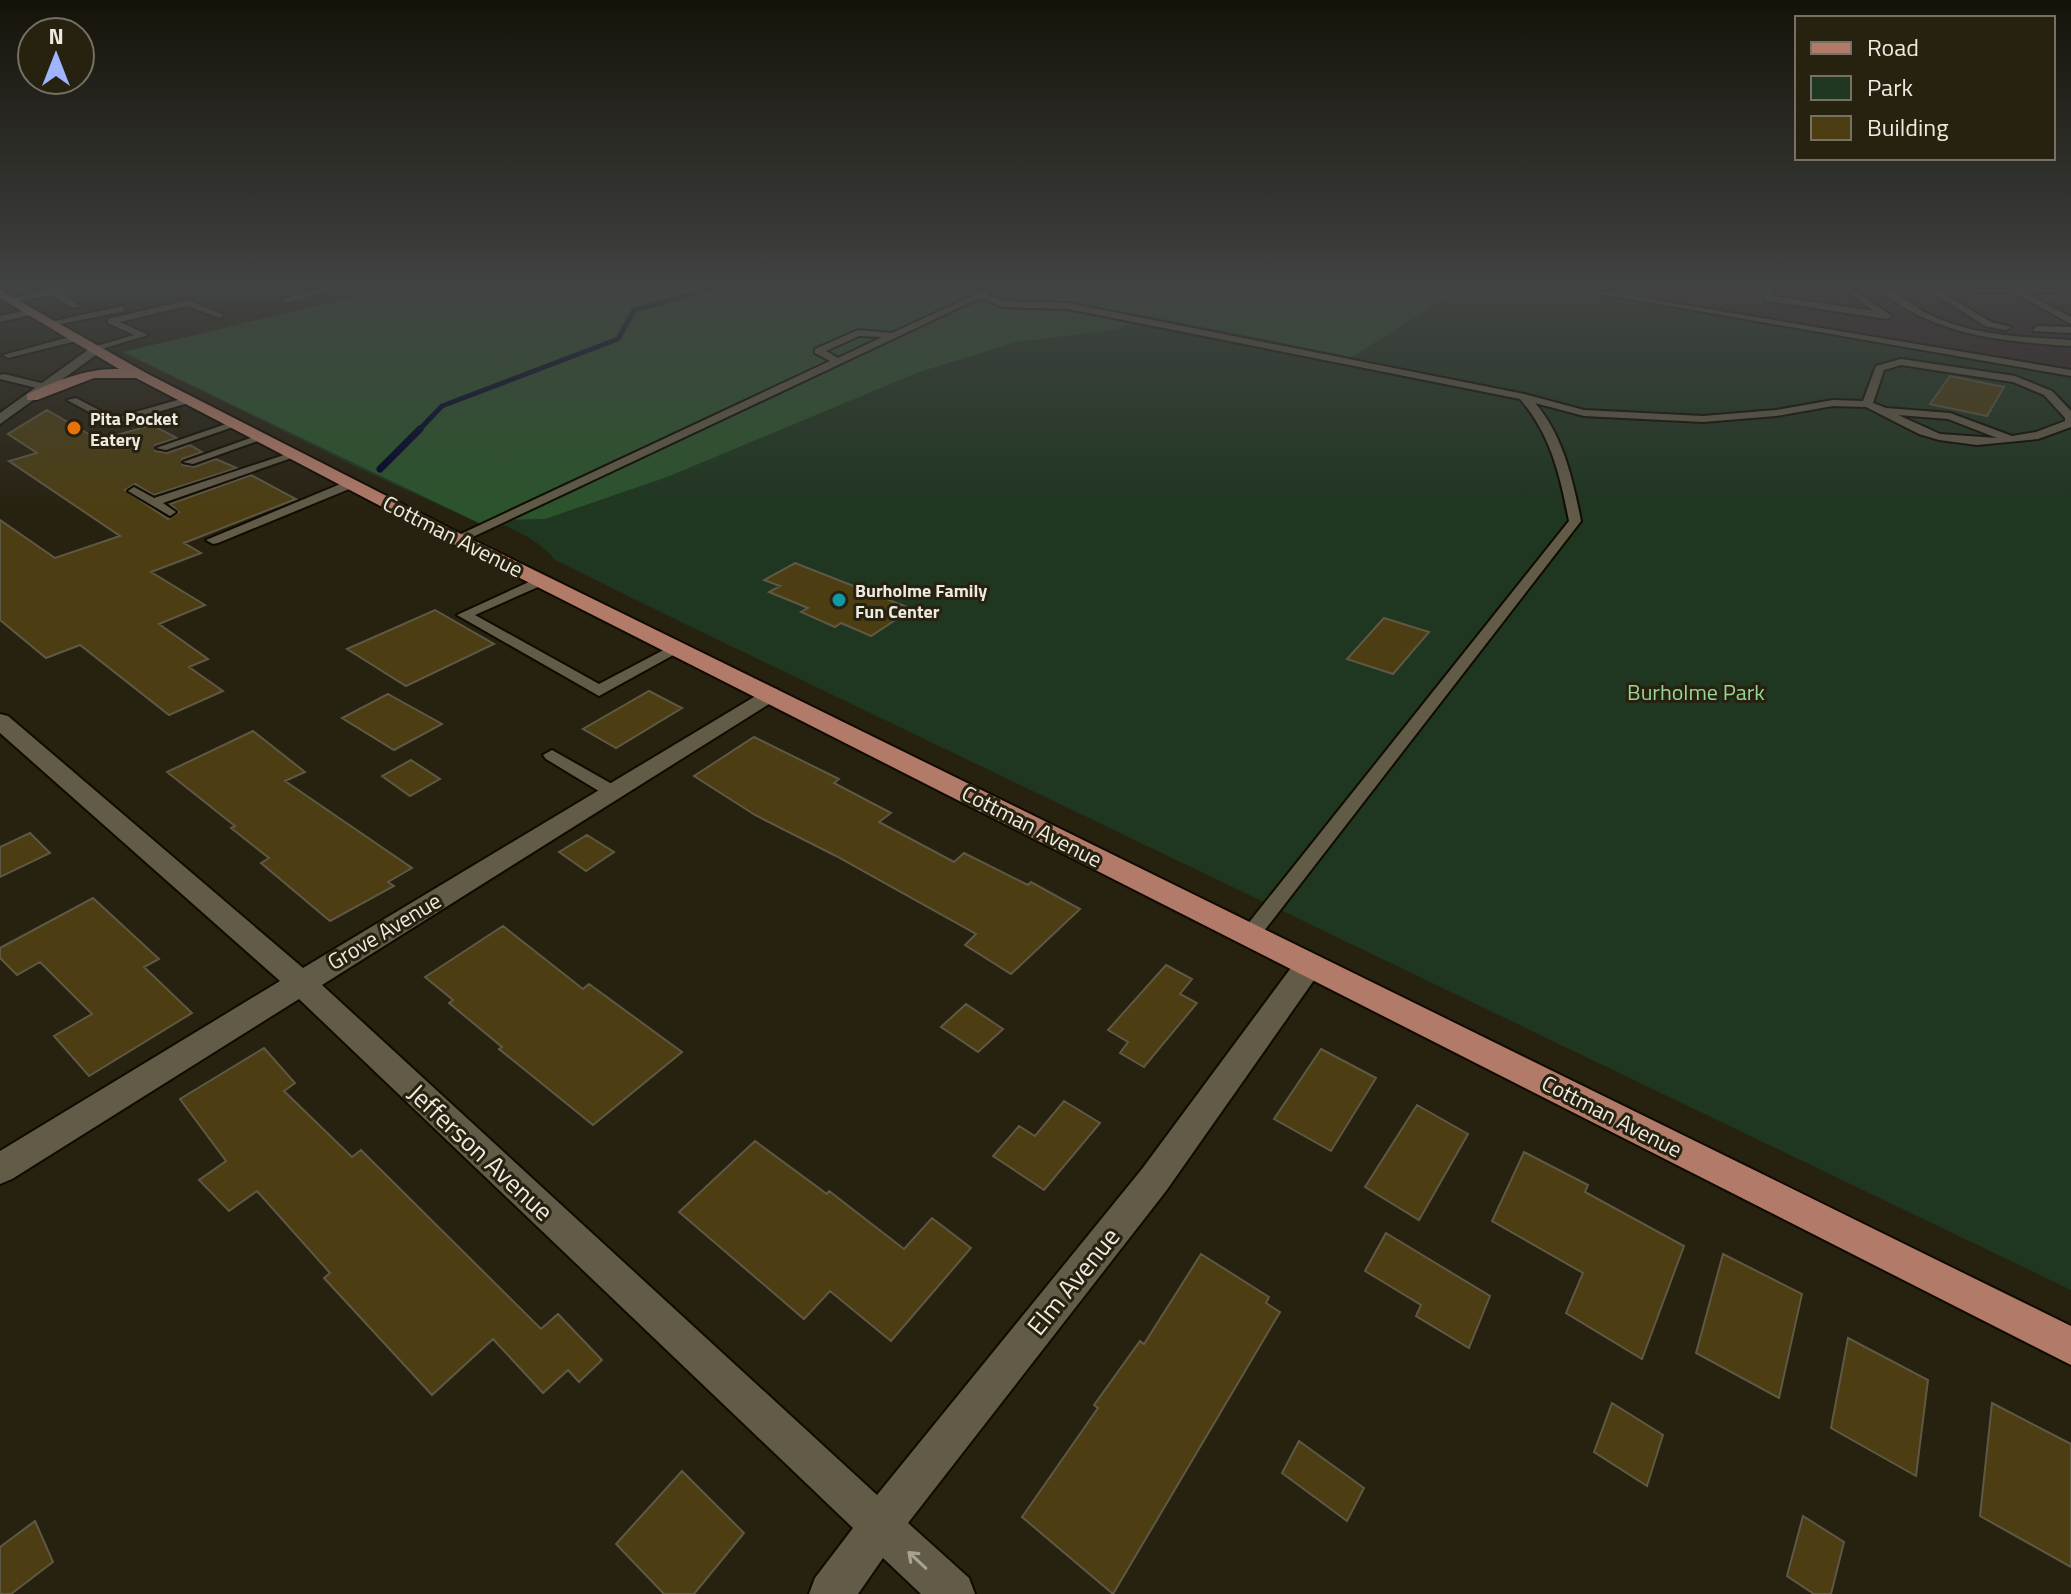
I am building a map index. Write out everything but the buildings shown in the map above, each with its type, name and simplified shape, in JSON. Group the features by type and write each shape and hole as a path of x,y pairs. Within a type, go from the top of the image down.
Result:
{"main road":[{"name":"Cottman Avenue","path":"120,363 233,425 457,539 2071,1346"},
{"path":"32,397 94,374 122,372 143,377"}],"street":[{"path":"0,420 77,363"},
{"name":"Grove Avenue","path":"0,1169 769,694"},
{"name":"Jefferson Avenue","path":"0,721 300,982 953,1594"},
{"name":"Elm Avenue","path":"831,1594 913,1481 1154,1180 1309,965"}],"lane":[{"path":"457,539 836,363"},
{"path":"1356,363 1524,397 1584,413 1703,419 1776,413 1833,403 1867,404 1887,411 1950,416 2010,438"},
{"path":"1867,404 1880,368 1896,363"},
{"path":"1887,411 1904,424 1927,434 1965,441 2059,430 2070,423 2071,417 2048,393 2015,379 1910,363"},
{"path":"2015,363 2071,373"},
{"path":"4,377 45,387"},
{"path":"1250,935 1575,521 1567,480 1545,421 1524,397"},
{"path":"72,400 113,422 188,400"},
{"path":"1545,421 1584,413"},
{"path":"162,448 233,425"},
{"path":"189,462 260,438"},
{"path":"153,502 294,455"},
{"path":"213,540 350,484"},
{"path":"134,491 170,512"},
{"path":"542,580 464,615 599,691 678,648"},
{"path":"552,755 613,792"}],"shaded area":[{"path":"2038,363 2071,363 2071,369"}],"green space":[{"name":"Burholme Park","path":"146,363 1997,363 2071,376 2071,1290 685,624 555,560 541,546 517,532 491,520 481,524 360,469"},
{"path":"147,363 947,363 919,372 667,477 545,519 490,520 481,524"}],"waterway":[{"path":"418,431 442,406 554,363"},
{"path":"380,469 418,431"}],"place":[{"name":"Pita Pocket Eatery","path":"74,428"},
{"name":"Burholme Family Fun Center","path":"839,600"}]}
